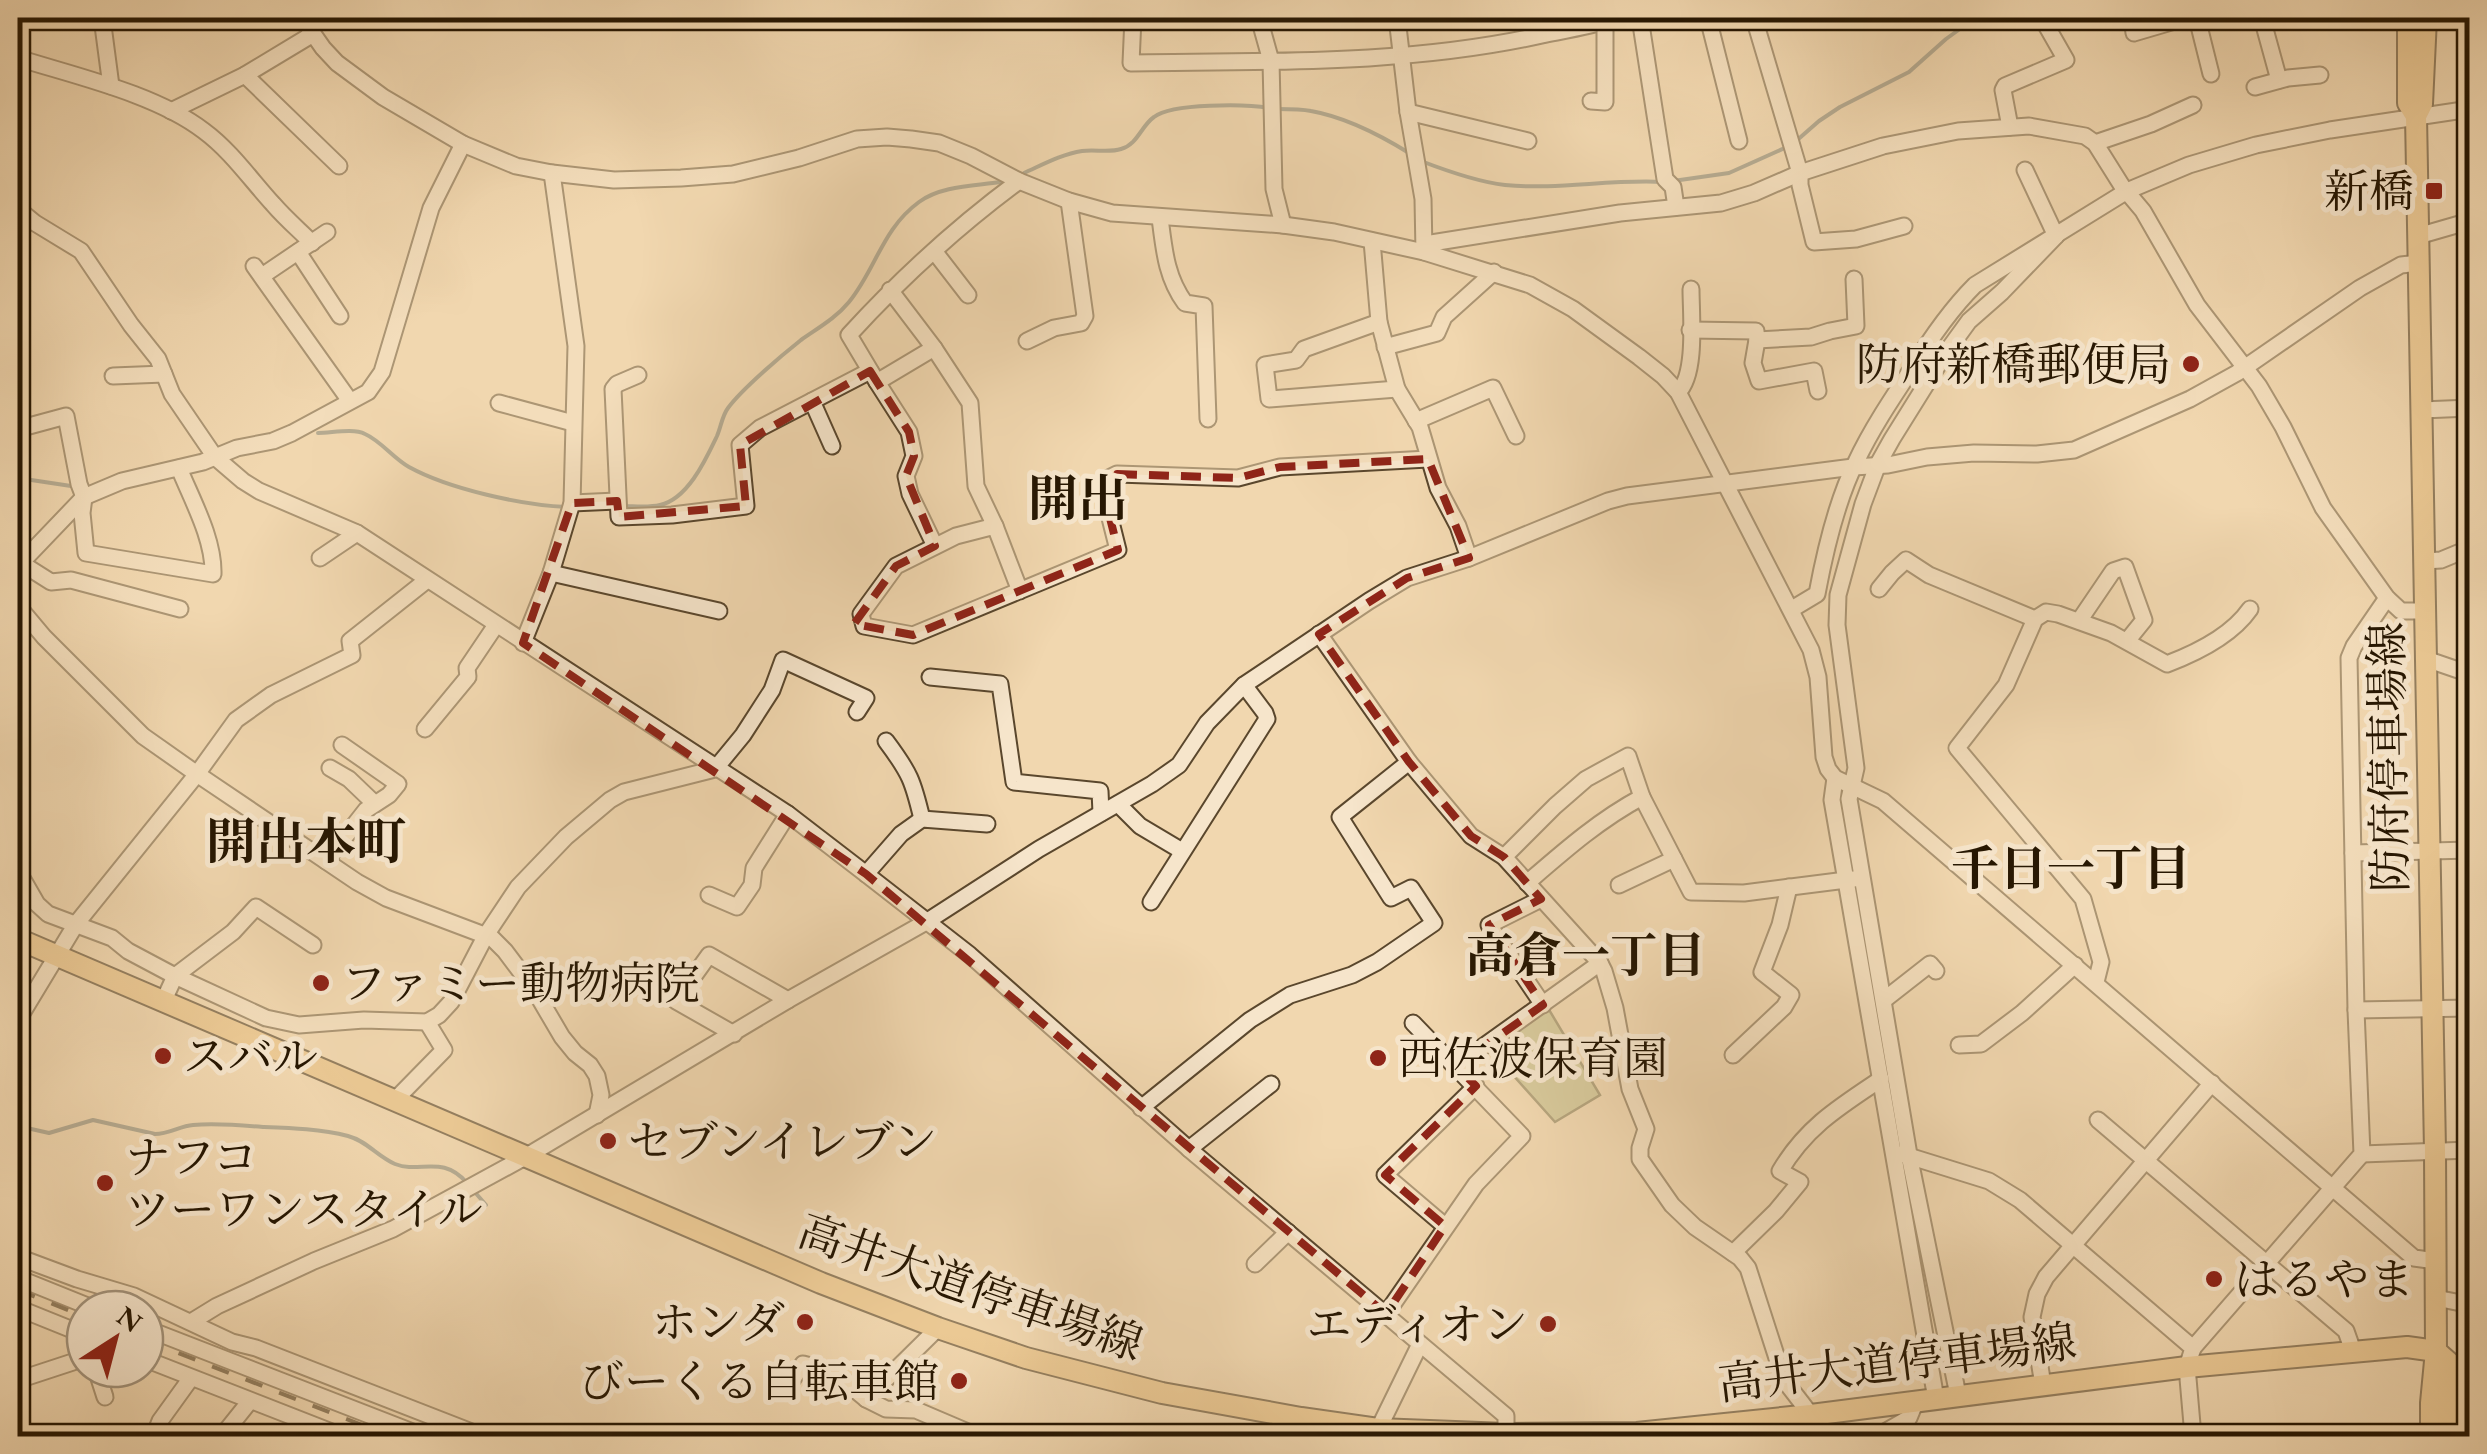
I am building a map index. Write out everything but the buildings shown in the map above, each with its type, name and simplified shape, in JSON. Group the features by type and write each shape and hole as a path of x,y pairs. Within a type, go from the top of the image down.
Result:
{"main road":[{"name":"防府停車場線","path":"2408,18 2408,103 2416,116"},
{"name":"防府停車場線","path":"2426,18 2422,104 2416,116 2436,1351"},
{"name":"高井大道停車場線","path":"18,939 821,1283 938,1328 1026,1358 1162,1393 1377,1432 1639,1435 2043,1385 2190,1357 2407,1347 2436,1351"},
{"path":"2436,1351 2466,1371"},
{"path":"2432,1436 2436,1351"},
{"path":"2436,1351 2448,1386 2449,1436"}],"street":[{"path":"102,18 111,86"},
{"path":"302,18 337,63 382,97 463,144 516,166 614,180 733,174 858,139 887,137 940,143 1019,181 1112,212 1282,226 1425,248 1530,285 1573,310 1664,376 1690,412 1811,650 1818,678 1824,757 1835,778 1882,801 2414,1258 2436,1261"},
{"path":"1133,18 1131,63 1401,56 1471,49 1611,20 1605,102 1591,101"},
{"path":"1260,18 1272,61 1274,189 1282,226"},
{"path":"1397,18 1424,199 1425,248"},
{"path":"1640,18 1665,179 1672,186 1676,207"},
{"path":"1708,18 1739,141"},
{"path":"1754,18 1800,173 1814,242 1856,239 1904,226"},
{"path":"2010,127 2005,86 2066,60 2042,18"},
{"path":"2132,18 2134,34 2185,18"},
{"path":"2196,18 2212,74"},
{"path":"2262,18 2279,80"},
{"path":"170,111 245,75 313,34"},
{"path":"18,58 111,86 170,111 208,134 305,247 339,307"},
{"path":"245,75 339,166"},
{"path":"2255,87 2320,75"},
{"path":"2095,142 2151,124 2193,104"},
{"path":"1792,609 1816,594 1854,467 1889,404 1955,305 1985,278 2127,191 2189,165 2256,145 2470,109"},
{"path":"1408,112 1528,141"},
{"path":"1425,248 1465,236 1721,203 1883,146 1958,131 2029,126 2085,136 2095,142 2142,211 2197,305 2284,427 2323,508 2386,598 2402,611 2425,611"},
{"path":"180,609 71,580 51,582 19,564 84,498 122,482 282,437 368,392 382,372 431,208 463,144"},
{"path":"2025,170 2056,236"},
{"path":"524,643 551,573 572,502 576,346 552,174"},
{"path":"935,546 910,494 906,476 914,456 909,432 849,335 934,250 1019,181"},
{"path":"1027,342 1054,328 1081,324 1085,316 1069,200"},
{"path":"18,209 35,224 81,251 158,359 172,394 215,457 243,481 289,506 357,534 788,814 970,955 1188,1150 1506,1416 1506,1434"},
{"path":"1160,218 1173,288 1185,304 1204,306 1208,419"},
{"path":"2418,236 2470,221"},
{"path":"327,232 258,271 350,401"},
{"path":"1958,1396 1881,1079 1854,879 1849,799 1856,768 1837,625 1838,595 1852,538 1878,464 1969,321 2056,236"},
{"path":"1372,242 1380,322 1397,389 1416,422 1438,488 1469,558"},
{"path":"934,250 968,294"},
{"path":"191,1322 217,1306 392,1228 527,1156 1152,784 1178,765 1207,723 1244,685 1407,578 1627,496 1928,457 2074,450 2190,399 2360,288 2401,265 2419,262"},
{"path":"1385,347 1437,334 1444,317 1494,272"},
{"path":"1757,340 1810,337 1856,326 1854,278"},
{"path":"1678,392 1687,380 1691,288"},
{"path":"890,290 970,403 976,486 1020,591"},
{"path":"1380,322 1304,349 1296,360 1265,365 1269,399 1397,389"},
{"path":"1690,330 1756,331 1754,363 1759,381 1814,372 1818,391"},
{"path":"638,375 613,389 618,517 746,506 740,445 760,428 812,400 934,348"},
{"path":"113,376 164,374"},
{"path":"1416,422 1492,388 1516,436"},
{"path":"812,400 832,446"},
{"path":"498,403 572,423"},
{"path":"2422,410 2470,408"},
{"path":"18,428 66,416 84,498 86,553 212,574 206,537 179,468"},
{"path":"995,526 956,536 896,566 861,614 864,626 913,635 1118,550 1105,498 1109,478 1117,474 1238,478 1280,467 1428,459"},
{"path":"572,502 617,501"},
{"path":"320,558 357,534"},
{"path":"2424,562 2441,560 2470,548"},
{"path":"1880,589 1906,560 1929,576 2035,619"},
{"path":"2079,622 2113,571 2124,567 2144,620 2127,641"},
{"path":"551,573 719,611"},
{"path":"18,1020 76,924 236,720 271,695 352,655 350,641 427,580"},
{"path":"2192,1436 2190,1357 2362,1154 2348,658 2386,598"},
{"path":"18,606 144,736 197,774 356,882 386,898 486,935 506,951 536,991 562,1037 597,1076 597,1115"},
{"path":"2096,982 2100,962 2083,899 1957,748 2006,685 2035,619 2046,612 2127,641 2167,664 2222,635 2250,609"},
{"path":"425,728 468,677 467,668 496,625"},
{"path":"1319,634 1409,762 1471,836 1504,857 1600,963 1614,1008 1630,1089 1646,1129 1640,1160 1672,1205 1748,1268 1784,1380 1811,1414"},
{"path":"2426,659 2462,671 2470,678"},
{"path":"18,871 37,904 48,914 112,938 128,951 240,1008 299,1025 364,1020 427,1022 451,1002 486,935 518,888 566,837 624,792 716,768 744,735 772,690 783,660 866,698 857,712"},
{"path":"930,676 1000,684 1014,782 1100,790 1101,814"},
{"path":"1151,902 1267,720 1244,685"},
{"path":"886,741 908,770 922,819"},
{"path":"326,861 366,810 398,784 342,745"},
{"path":"1504,857 1586,779 1628,756 1642,797 1691,892 1744,892 1854,879"},
{"path":"1141,1108 1250,1020 1290,996 1378,962 1434,923 1411,888 1392,898 1340,817 1409,762"},
{"path":"330,768 374,803"},
{"path":"1835,778 1832,800 1884,1000 1926,1400 1909,1418 1878,1436"},
{"path":"1527,882 1589,830 1642,797"},
{"path":"1118,804 1140,826 1182,851"},
{"path":"709,895 737,907 752,885 754,868 788,814"},
{"path":"866,874 901,834 922,819 988,824"},
{"path":"2354,853 2470,850"},
{"path":"1619,885 1674,859"},
{"path":"1732,1055 1784,1007 1791,995 1762,972 1789,887"},
{"path":"1541,899 1490,925 1543,1004"},
{"path":"164,1000 174,976 233,932 256,908 312,945"},
{"path":"734,1034 676,1001 709,955 788,1000"},
{"path":"1456,1066 1600,963"},
{"path":"1884,1000 1930,964 1936,971"},
{"path":"1960,1044 1981,1044 2076,965"},
{"path":"2356,1010 2470,1008"},
{"path":"266,1045 273,1020"},
{"path":"395,1100 444,1050 427,1022"},
{"path":"1386,1314 1476,1184 1522,1136 1413,1023"},
{"path":"1732,1253 1800,1182 1780,1171 1809,1130 1881,1079"},
{"path":"1188,1150 1271,1084"},
{"path":"2043,1385 2032,1317 2046,1277 2212,1084"},
{"path":"1446,1226 1385,1174 1476,1086"},
{"path":"2098,1120 2346,1331 2352,1351"},
{"path":"2362,1154 2470,1150"},
{"path":"1901,1154 1989,1180 2020,1200 2190,1357"},
{"path":"1255,1264 1288,1232"},
{"path":"18,1257 101,1289"},
{"path":"18,1278 65,1297"},
{"path":"2436,1298 2461,1303 2470,1310"},
{"path":"18,1308 65,1327"},
{"path":"165,1313 482,1436"},
{"path":"866,1399 938,1328"},
{"path":"165,1336 423,1436"},
{"path":"1377,1432 1420,1344"},
{"path":"792,1380 802,1364 826,1370 886,1409 916,1410 970,1432 969,1436"},
{"path":"18,1380 65,1365"},
{"path":"165,1367 341,1436"},
{"path":"154,1436 160,1421 191,1378"},
{"path":"103,1389 105,1396"},
{"path":"222,1436 250,1401"}],"highlighted area":[{"path":"870,371 909,432 914,456 906,476 935,546 896,566 854,624 913,635 1118,550 1105,498 1117,474 1238,478 1280,467 1428,459 1469,558 1407,578 1319,634 1409,762 1471,836 1504,857 1541,899 1489,925 1543,1005 1456,1066 1476,1086 1385,1175 1445,1226 1386,1314 866,874 523,643 572,503 617,501 619,517 746,506 740,445"}],"green space":[{"path":"1545,1003 1600,1095 1555,1122 1485,1044"}],"waterway":[{"path":"1795,142 1840,107 1909,72 1975,18"},
{"path":"1024,173 1075,152 1127,147 1163,112 1210,106 1269,108"},
{"path":"1278,109 1307,110 1337,118 1409,153"},
{"path":"1673,181 1729,173 1787,147"},
{"path":"1421,161 1473,179 1505,185 1663,182"},
{"path":"622,506 660,505 687,487 707,456 728,408 773,363 844,308 906,213 937,193 1000,182"},
{"path":"318,433 360,432 409,467 444,482 507,499 567,507"},
{"path":"18,478 71,486"},
{"path":"18,1126 49,1133 93,1120 155,1134 210,1124 317,1130 355,1138 395,1164 449,1169 467,1183"},
{"path":"473,1190 486,1205"}],"railway":[{"path":"18,1290 65,1309"},
{"path":"165,1348 390,1436"}],"place":[{"name":"新橋","path":"2434,191"},
{"name":"防府新橋郵便局","path":"2191,364"},
{"name":"ファミー動物病院","path":"321,983"},
{"name":"スバル","path":"163,1056"},
{"name":"西佐波保育園","path":"1378,1058"},
{"name":"セブンイレブン","path":"608,1141"},
{"name":"ナフコ ツーワンスタイル","path":"105,1183"},
{"name":"はるやま","path":"2214,1279"},
{"name":"ホンダ","path":"805,1322"},
{"name":"エディオン","path":"1548,1324"},
{"name":"びーくる自転車館","path":"959,1381"}],"district":[{"name":"開出","path":"1078,498"},
{"name":"開出本町","path":"306,841"},
{"name":"千日一丁目","path":"2071,868"},
{"name":"高倉一丁目","path":"1586,955"}]}
